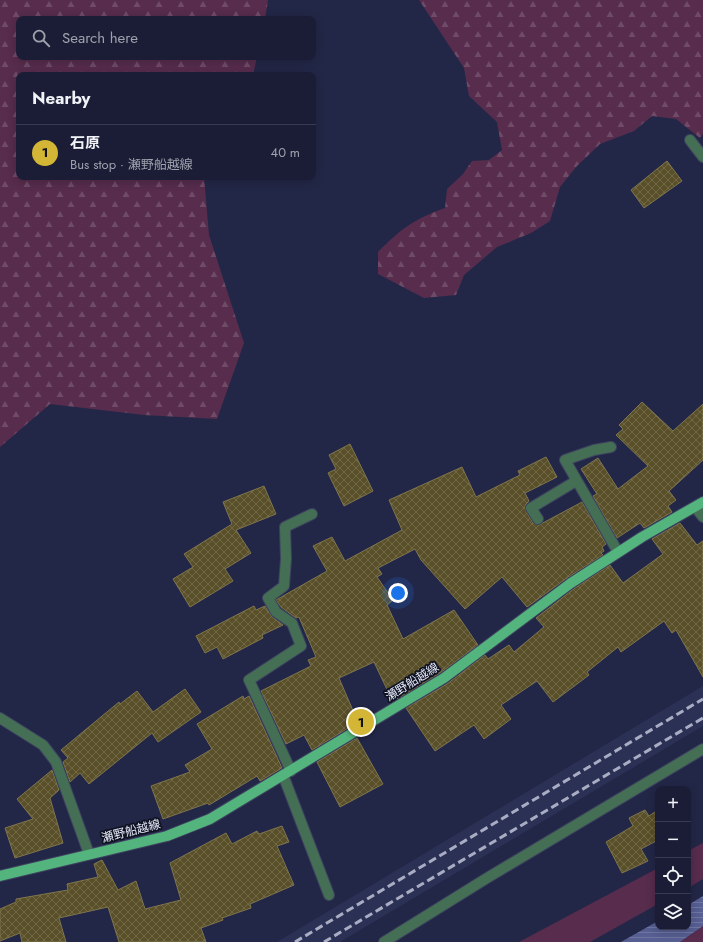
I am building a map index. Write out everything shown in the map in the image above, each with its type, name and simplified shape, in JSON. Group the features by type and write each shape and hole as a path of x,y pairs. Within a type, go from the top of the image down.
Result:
{"main road":[{"name":"瀬野船越線","path":"0,876 166,836 210,819 444,678 571,583 618,552 699,504"}],"street":[{"path":"690,140 703,157"},
{"path":"610,447 594,450 566,460 576,481 618,552"},
{"path":"538,519 531,508 576,481"},
{"path":"699,504 703,517"},
{"path":"312,514 285,526 286,559 284,586 268,598 276,612 292,623 300,646 249,680 287,773 329,894"},
{"path":"0,718 43,745 56,762 89,854"},
{"path":"384,942 494,874 703,749"}],"shaded area":[{"path":"703,686 703,726 340,942 277,942"},
{"path":"703,896 703,926 680,942 621,942 655,923 655,930 691,930 691,903"}],"green space":[{"path":"0,0 268,0 265,16 16,16 16,60 256,60 254,72 16,72 16,180 204,180 209,235 244,343 217,419 144,415 50,404 0,447"},
{"path":"419,0 703,0 703,134 700,138 676,119 652,116 634,131 600,144 576,167 560,187 550,221 531,233 497,247 464,275 456,295 424,298 378,274 378,252 408,226 425,216 445,208 447,189 463,174 472,161 489,160 502,150 497,122 469,96 464,68"},
{"path":"703,843 703,879 691,886 691,858 691,849"},
{"path":"655,870 655,906 590,942 519,942"},
{"path":"703,926 703,942 680,942"}],"building":[{"path":"667,161 682,181 644,208 631,190"},
{"path":"642,402 673,431 703,404 703,460 669,491 676,500 668,506 672,512 644,528 640,523 617,538 593,496 597,494 581,469 598,458 618,489 648,466 616,435 623,429 619,425"},
{"path":"350,444 373,491 344,506 328,473 336,469 329,455"},
{"path":"546,457 557,477 525,493 529,501 525,505 526,511 533,523 539,525 582,502 606,544 602,547 604,551 601,553 603,555 567,578 527,607 502,577 465,609 421,560 415,549 378,568 382,574 377,577 393,600 387,605 403,639 454,610 478,645 440,673 399,698 392,700 374,662 339,678 357,720 348,723 350,727 312,750 304,735 286,744 261,691 311,666 308,660 316,657 299,617 296,618 281,607 276,600 327,571 313,546 332,537 345,561 402,530 389,500 462,467 476,497 520,475 518,471"},
{"path":"264,486 276,514 236,530 251,553 225,569 233,581 190,607 173,579 193,567 184,554 232,524 223,502"},
{"path":"680,523 697,545 703,541 703,677 676,630 672,633 664,621 621,652 618,647 587,672 589,675 553,702 537,681 501,705 511,719 484,739 474,725 435,751 406,708 447,684 485,655 488,659 509,645 514,652 544,627 536,618 575,588 610,565 623,583 663,554 652,539"},
{"path":"254,606 256,610 265,606 272,617 283,625 262,635 263,638 223,659 217,647 205,653 196,636"},
{"path":"185,689 201,712 158,742 152,733 89,784 80,773 70,782 63,762 68,758 61,750 119,702 120,704 137,691 153,712"},
{"path":"243,696 244,699 249,696 282,768 260,781 257,776 209,805 208,803 163,819 151,786 190,772 185,765 212,749 197,724"},
{"path":"357,738 383,784 340,807 317,762"},
{"path":"52,770 59,790 50,798 63,843 15,858 5,828 33,819 17,799"},
{"path":"645,810 649,816 655,812 655,842 641,849 648,861 622,873 606,842 633,826 629,818"},
{"path":"282,826 289,842 277,846 294,885 250,904 251,908 222,918 223,920 201,928 206,942 119,942 108,907 59,918 66,942 22,942 20,933 0,941 0,909 16,902 16,899 68,890 67,884 98,877 94,864 102,860 118,890 136,881 145,909 181,900 170,863 226,833 232,844 257,831 259,834"}],"railway":[{"path":"295,942 703,699"},
{"path":"324,942 703,718"}],"place":[{"name":"石原","path":"361,722"}]}
